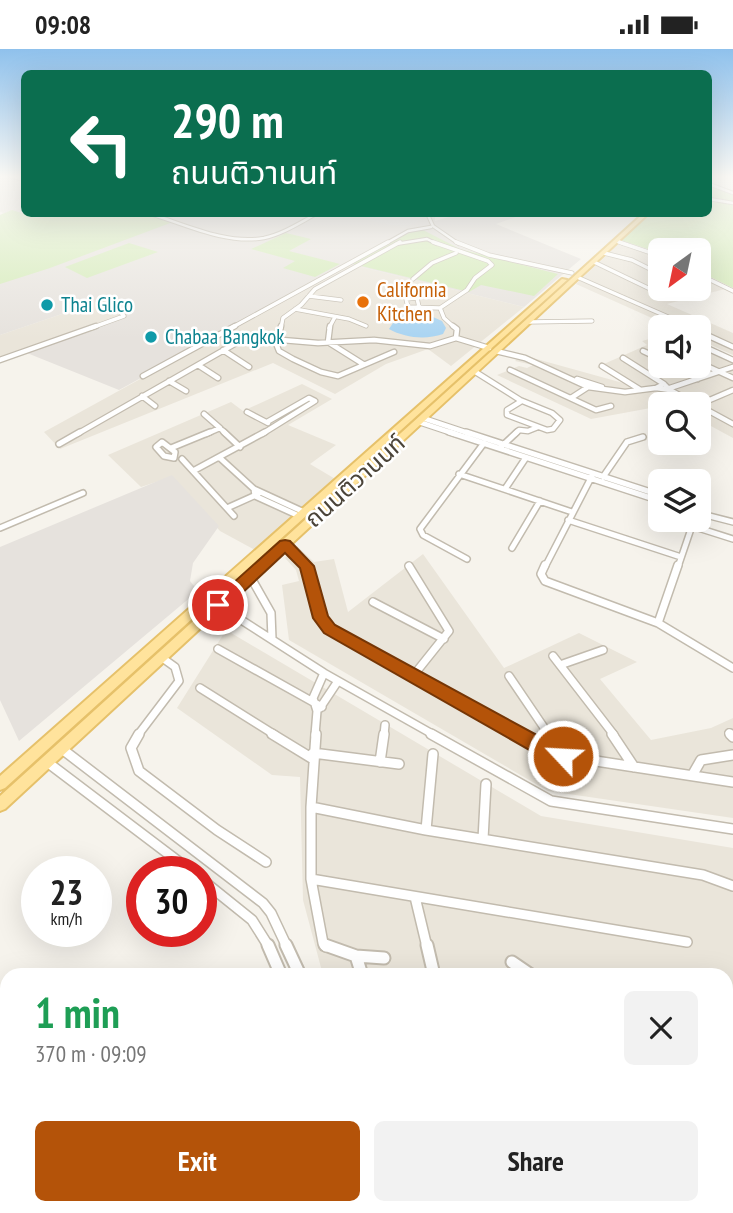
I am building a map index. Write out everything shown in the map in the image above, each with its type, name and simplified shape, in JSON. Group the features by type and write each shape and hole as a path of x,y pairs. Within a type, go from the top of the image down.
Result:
{"main road":[{"name":"ถนนติวานนท์","path":"0,784 302,514 491,351 621,230"},
{"name":"ถนนติวานนท์","path":"0,805 474,371 491,351 529,322 574,275 594,262 628,230"},
{"path":"317,501 327,506"},
{"path":"302,514 311,521"}],"street":[{"path":"215,230 249,239 269,236 281,230"},
{"path":"142,376 411,230"},
{"path":"436,230 446,238 481,252 574,275 665,315"},
{"path":"281,337 282,320 310,294 408,239 446,238"},
{"path":"419,307 440,308 467,290 475,278 492,267 488,261 457,252 431,240"},
{"path":"617,241 648,251"},
{"path":"378,248 386,249"},
{"path":"413,279 432,263 457,252"},
{"path":"604,253 632,260 648,268"},
{"path":"594,262 648,288"},
{"path":"711,280 733,291"},
{"path":"310,294 332,294"},
{"path":"310,294 341,300"},
{"path":"0,360 124,316 110,300"},
{"path":"440,308 444,318 457,329 454,340"},
{"path":"295,309 354,320 366,326"},
{"path":"335,317 328,329 328,342 339,352 363,364"},
{"path":"529,322 559,324 579,320 592,321"},
{"path":"59,444 223,350 250,338 281,337 328,342 374,340 430,346 454,340 533,362 588,387 625,392 670,389 733,367"},
{"path":"711,337 733,347"},
{"path":"273,339 279,351 331,376 346,375 363,364 394,352"},
{"path":"223,350 249,367"},
{"path":"711,350 733,361"},
{"path":"643,351 648,353"},
{"path":"623,358 660,379 675,392"},
{"path":"198,365 218,378"},
{"path":"602,366 640,389"},
{"path":"711,368 733,378"},
{"path":"510,370 598,410 611,406"},
{"path":"474,371 516,396 520,402 561,418 553,429 538,427 505,412 520,402"},
{"path":"572,379 606,389"},
{"path":"169,381 186,391"},
{"path":"656,388 664,384"},
{"path":"571,398 588,387"},
{"path":"711,399 733,390"},
{"path":"142,396 155,406"},
{"path":"193,471 275,427 315,400 309,398 267,422"},
{"path":"247,412 275,427"},
{"path":"711,413 733,424"},
{"path":"204,414 240,447"},
{"path":"726,421 733,417"},
{"path":"421,420 525,459 592,477 603,477 648,491"},
{"path":"519,420 513,423 519,430 528,431 538,427"},
{"path":"170,448 220,428"},
{"path":"500,448 519,430"},
{"path":"603,477 627,442 643,437"},
{"path":"467,559 423,535 420,529 485,442"},
{"path":"500,448 648,497"},
{"path":"220,458 254,492 302,514"},
{"path":"182,459 234,516"},
{"path":"505,489 525,459"},
{"path":"459,474 572,512"},
{"path":"592,477 541,574 542,579 658,623 733,668"},
{"path":"227,509 254,492 262,493 302,514"},
{"path":"0,528 83,493"},
{"path":"512,548 540,501"},
{"path":"711,515 733,522"},
{"path":"568,520 681,558"},
{"path":"711,530 733,539"},
{"path":"658,623 690,532"},
{"path":"285,544 306,566 324,624 539,746 563,756 733,782"},
{"path":"409,566 449,628 444,639 413,676"},
{"path":"250,576 272,609 275,625 272,639"},
{"path":"373,602 444,639"},
{"path":"218,605 324,673 551,801 733,829"},
{"path":"218,649 317,707"},
{"path":"560,665 603,650"},
{"path":"553,656 625,750 634,767"},
{"path":"161,657 175,667 179,681 138,732 131,748 139,771 217,830 266,862"},
{"path":"324,673 314,694 317,707 310,807 311,879 323,943 326,947 356,956 384,958"},
{"path":"509,676 563,756"},
{"path":"317,707 338,681"},
{"path":"200,688 313,756 399,764"},
{"path":"380,762 385,725"},
{"path":"62,748 263,903 271,913 297,968"},
{"path":"426,831 433,754"},
{"path":"693,774 701,760 733,755"},
{"path":"47,762 171,856"},
{"path":"483,839 486,784"},
{"path":"310,807 426,831 703,875 733,886"},
{"path":"311,879 687,941"},
{"path":"217,892 251,919 263,934 278,968"},
{"path":"415,897 432,968"},
{"path":"356,956 360,968"},
{"path":"512,962 521,968"}],"shaded area":[{"path":"0,230 511,230 581,259 524,307 349,264 119,390 22,351 128,313 112,297 0,335"},
{"path":"619,243 648,252 648,301 679,301 667,304 692,315 648,316 576,284"},
{"path":"349,264 524,307 451,366 428,349 386,364 335,394 273,363 60,449 44,432"},
{"path":"711,282 725,289 711,293"},
{"path":"112,297 129,313 0,359 0,335"},
{"path":"711,323 733,333 733,355 711,345"},
{"path":"648,339 648,378 711,378 711,347 733,357 733,438 711,426 711,392 648,392 648,408 591,419 497,375 519,366 527,368 533,365 515,361 522,355 623,383 597,367 647,345 642,341"},
{"path":"302,384 332,399 288,425 336,445 310,464 337,480 255,550 220,531 171,477 141,487 108,455 231,402 243,411"},
{"path":"172,475 219,526 193,563 190,581 198,591 19,741 0,700 0,547"},
{"path":"297,546 314,562 334,559 348,612 423,554 504,668 579,633 637,662 600,679 651,740 711,728 733,718 733,818 548,791 289,640 282,585 299,581 296,570 285,558"},
{"path":"226,630 541,816 733,848 733,968 321,968 303,900 300,777 272,775 177,708"}],"green space":[{"path":"0,230 151,230 50,268 0,284"},
{"path":"424,230 460,249 558,274 534,296 481,285 469,292 353,264 412,231"},
{"path":"631,230 733,230 733,288 711,277 711,238 648,238 648,249 620,240"},
{"path":"286,233 311,239 289,251 340,264 315,277 283,268 295,261 251,249"},
{"path":"129,243 158,252 87,278 65,267"}],"water":[{"path":"420,314 442,321 446,328 443,334 416,337 389,329 397,317"}],"place":[{"name":"California Kitchen","path":"363,302"},
{"name":"Thai Glico","path":"47,305"},
{"name":"Chabaa Bangkok","path":"151,337"}],"route":[{"path":"218,605 285,544 302,558 309,573 321,618 329,629 539,746 563,756"}]}
